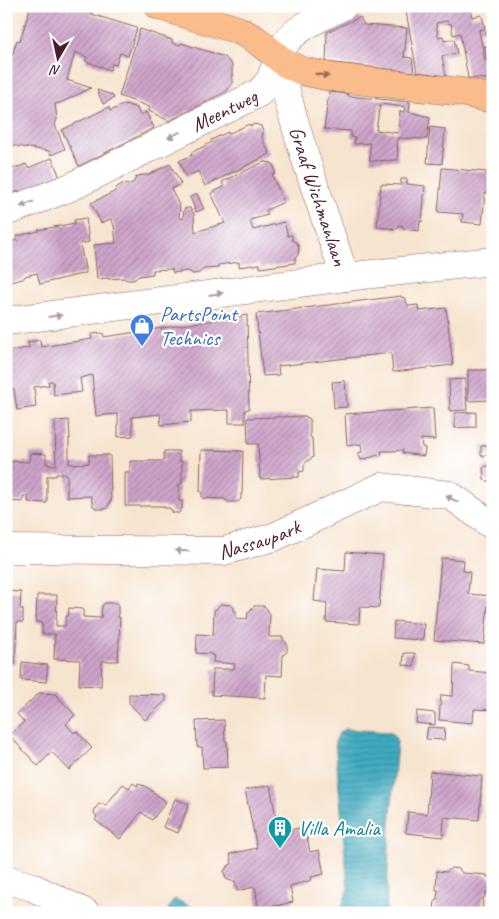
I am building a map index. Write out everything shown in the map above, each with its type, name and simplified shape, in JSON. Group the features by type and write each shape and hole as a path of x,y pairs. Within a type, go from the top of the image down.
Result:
{"main road":[{"path":"159,6 238,30 255,39 285,63 302,72 462,92 493,99"}],"street":[{"name":"Meentweg","path":"6,212 70,187 259,93 271,80 284,45 294,34 343,6"},
{"name":"Graaf Wichmanlaan","path":"278,57 293,121 345,277 493,261"},
{"path":"6,322 345,277"},
{"name":"Nassaupark","path":"6,549 224,552 274,537 381,488 450,495 493,526"},
{"path":"6,879 32,887 86,913"}],"path":[{"path":"279,905 281,913"}],"water":[{"path":"345,729 389,732 394,735 397,742 390,825 386,913 339,913 348,889 335,742 339,733"},
{"path":"174,899 205,913 166,913"}],"building":[{"path":"26,6 94,6 91,14 137,28 128,56 120,53 116,65 112,64 110,70 85,61 87,57 75,52 67,80 91,88 55,104 57,119 55,125 65,149 51,155 49,151 9,145 6,154 6,57 11,58 17,40 20,41 30,8"},
{"path":"405,6 470,6 472,17 482,15 485,29 479,30 485,61 487,60 484,46 489,47 486,31 493,30 493,68 489,68 491,79 468,78 460,33 453,35 451,23 448,24 447,21 436,23 438,37 443,36 444,41 454,39 457,53 442,56 446,76 417,72"},
{"path":"360,17 364,25 407,28 404,57 412,58 414,72 326,62 327,32"},
{"path":"140,29 172,40 172,43 180,45 181,43 225,57 232,65 232,83 227,91 169,121 149,111 150,107 119,96"},
{"path":"97,90 112,95 114,98 103,104"},
{"path":"329,92 348,94 348,96 410,102 409,112 430,117 427,139 397,138 398,160 370,161 370,143 354,144 355,138 351,137 351,131 324,129","holes":["380,104 405,107 404,112 400,111 398,133 376,130"]},
{"path":"125,104 137,108 140,115 146,112 154,128 79,166 62,130 109,107 110,111"},
{"path":"249,124 250,126 255,124 261,126 262,138 270,154 205,186 198,171 186,177 179,161 212,142 211,140"},
{"path":"430,127 445,129 442,164 427,163"},
{"path":"52,158 61,180 19,197 19,191 6,195 6,161 11,162 13,169 26,164 28,168"},
{"path":"266,161 273,164 275,174 272,175 284,202 266,210 268,215 250,220 253,230 284,222 288,236 292,235 292,240 297,243 299,248 295,263 260,268 260,264 239,267 239,262 218,265 218,268 204,269 199,273 193,274 188,271 173,273 172,269 153,270 153,274 139,276 134,280 123,278 97,279 94,245 116,243 114,225 111,219 101,223 91,203 114,192 122,184 128,185 134,182 136,177 148,175 170,164 181,184 171,189 180,207 179,218 183,219 184,209 190,208 194,213 195,232 225,223 211,193 224,187 222,182"},
{"path":"442,168 487,172 486,175 493,176 493,191 485,193 482,224 462,222 463,214 438,212"},
{"path":"401,179 407,179 407,184 425,186 422,222 420,221 419,231 403,229 403,226 399,225 398,229 377,227 381,184 401,185"},
{"path":"197,194 204,209 196,212 190,197"},
{"path":"86,218 89,242 80,244 86,273 40,284 37,273 6,283 6,243 18,240 17,236 75,223 74,220"},
{"path":"401,296 405,298 408,306 418,305 419,311 446,308 453,365 393,372 391,353 278,366 279,375 263,376 256,314"},
{"path":"247,315 249,409 245,410 245,423 229,423 229,410 191,411 191,422 161,425 160,414 132,417 133,436 118,437 118,414 96,416 92,375 80,378 82,392 54,395 53,381 48,381 49,385 34,387 36,407 17,410 14,389 6,391 6,351 29,348 28,342 40,340 41,347 92,339 91,334 103,333 104,337"},
{"path":"468,370 493,370 493,400 468,401"},
{"path":"465,379 467,410 450,411 449,380"},
{"path":"345,381 347,407 334,408 332,382"},
{"path":"433,408 435,440 421,439 422,447 425,448 424,456 402,453 403,450 381,451 382,454 361,460 358,453 362,452 361,444 347,446 345,414"},
{"path":"476,412 476,427 455,428 455,413"},
{"path":"305,416 310,419 313,457 304,464 304,471 299,472 299,477 260,479 258,444 248,444 247,418"},
{"path":"69,420 69,464 89,463 89,455 110,455 111,502 109,502 106,509 97,509 93,506 91,496 67,497 67,474 47,476 47,503 28,502 28,496 23,496 23,502 6,501 6,461 29,462 30,453 46,454 46,463 48,465 56,465 55,421"},
{"path":"493,445 493,455 481,456 481,446"},
{"path":"201,450 243,451 242,494 238,502 228,502 225,499 202,498 202,492 200,492"},
{"path":"164,451 179,451 179,461 182,461 182,484 179,484 179,501 182,501 182,508 179,513 173,513 170,508 164,508 164,506 125,506 125,472 130,472 130,461 164,461"},
{"path":"493,466 493,481 484,479 483,468"},
{"path":"346,552 383,555 379,608 360,607 359,624 326,622 327,603 314,601 317,569 345,571"},
{"path":"441,558 464,560 463,571 470,572 468,594 493,596 492,606 488,606 484,644 434,640"},
{"path":"6,591 21,592 20,609 23,609 23,622 17,622 15,664 6,664"},
{"path":"37,595 57,595 56,626 65,626 69,608 83,609 83,617 101,618 102,606 105,603 116,603 118,606 118,617 120,618 118,661 102,661 101,686 79,685 80,660 54,659 55,634 42,634 42,623 36,622"},
{"path":"221,604 230,605 234,608 236,618 247,619 248,612 254,606 264,606 268,613 270,613 269,637 283,637 287,644 287,652 283,655 282,676 266,675 265,698 212,695 213,669 234,669 235,664 213,662 214,656 212,654 196,653 197,634 213,635 214,610"},
{"path":"394,621 424,624 423,640 393,638"},
{"path":"404,653 415,653 414,666 403,665"},
{"path":"22,662 48,665 46,682 21,680"},
{"path":"454,664 469,666 469,671 493,673 492,710 474,709 473,723 439,720 441,695 453,696"},
{"path":"39,693 55,694 75,715 66,724 74,733 76,731 92,748 69,770 52,752 38,766 9,735 24,722 17,714"},
{"path":"129,694 166,695 166,700 145,720 129,703"},
{"path":"417,711 435,713 435,725 416,723"},
{"path":"224,720 228,767 203,768 202,747 197,747 196,721"},
{"path":"428,727 445,728 444,740 426,739"},
{"path":"430,771 482,776 479,820 444,817 443,837 406,833 408,812 427,814"},
{"path":"133,783 137,786 138,783 144,785 166,802 152,820 141,812 120,839 95,820 97,817 94,813 99,804 106,805 123,784 129,788"},
{"name":"Villa Amalia","path":"270,785 279,832 305,827 310,852 319,850 324,874 311,877 312,880 290,886 293,902 265,908 263,912 256,908 258,905 255,887 237,891 235,881 226,879 224,871 232,864 230,854 257,848 245,790"},
{"path":"175,799 189,804 178,833 163,827"},
{"path":"451,868 459,869 462,873 487,875 492,880 492,888 486,892 483,898 482,913 436,913 434,911 438,890 436,890 437,871 447,872"}],"place":[{"name":"PartsPoint Technics","path":"142,347"},
{"name":"Villa Amalia","path":"280,849"}]}
